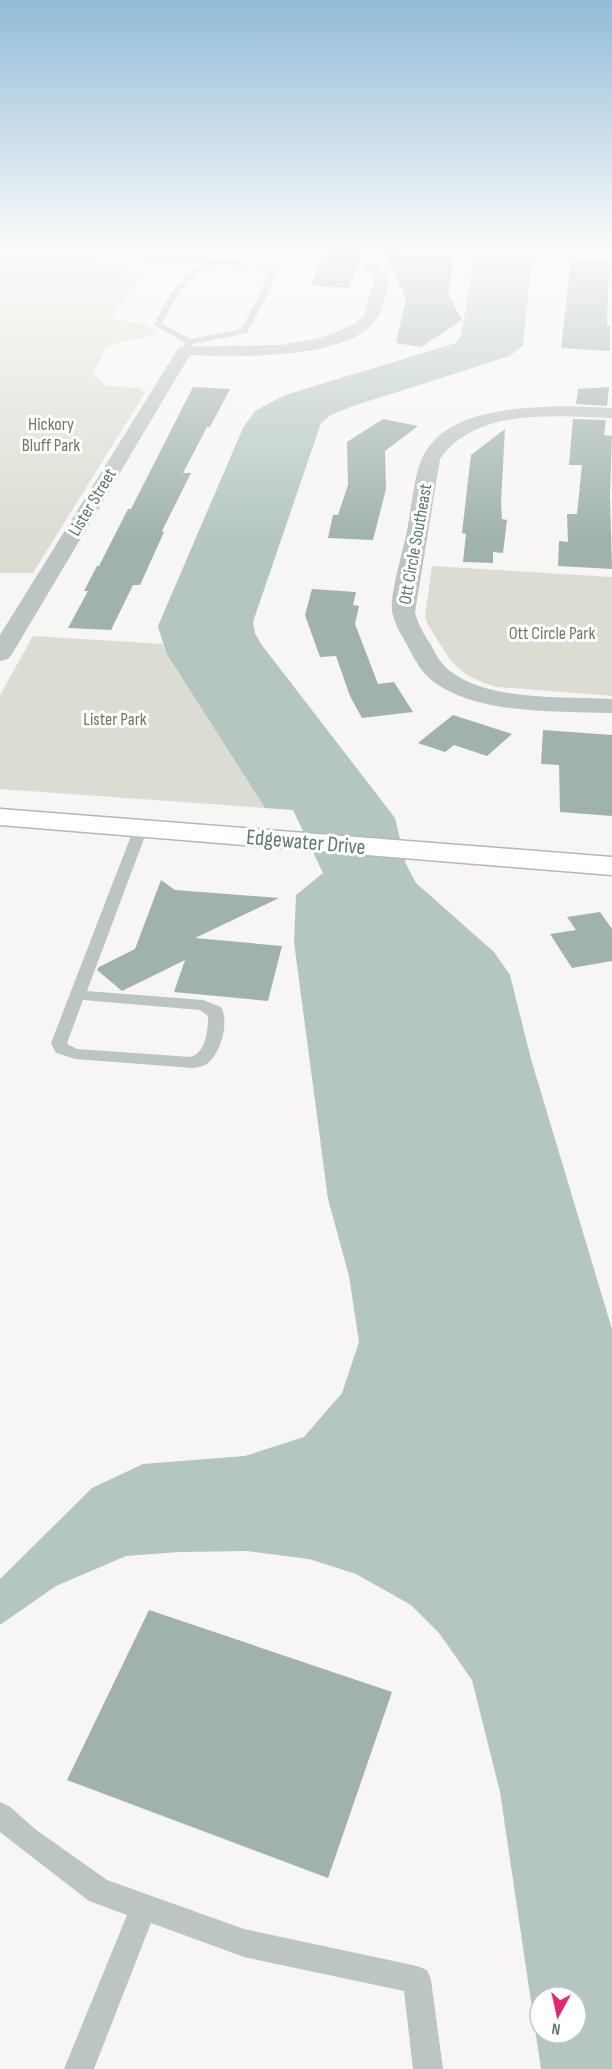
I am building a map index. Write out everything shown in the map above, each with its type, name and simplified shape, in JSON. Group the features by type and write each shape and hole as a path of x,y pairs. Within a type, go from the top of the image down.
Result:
{"street":[{"name":"Lister Street","path":"0,654 187,347"},
{"path":"195,347 270,352 302,347"},
{"name":"Ott Circle Southeast","path":"612,413 564,411 510,416 465,428 441,442 431,459 403,607 404,618 409,629 429,663 444,678 464,688 488,696 519,700 612,706"},
{"name":"Edgewater Drive","path":"0,817 612,866"}],"lane":[{"path":"77,995 202,1005 215,1011 217,1018 208,1053 202,1060 191,1064 75,1054 62,1048 59,1043 77,995 141,828"},
{"path":"0,1815 26,1838 99,1891 244,1943 417,1980 428,2069"},
{"path":"79,2069 144,1906"}],"green space":[{"name":"Hickory Bluff Park","path":"0,347 107,347 93,374 106,386 139,388 145,393 33,573 0,573"},
{"name":"Ott Circle Park","path":"432,566 612,577 612,696 497,687 462,671 448,656 425,616"},
{"name":"Lister Park","path":"33,636 162,644 265,808 0,789 0,695"}],"shaded area":[{"path":"444,347 521,347 510,356 353,406 331,415 321,423 253,622 255,633 261,644 395,818 406,864 416,883 494,952 510,975 531,1059 612,1329 612,2069 541,2069 537,2045 588,2045 588,1985 529,1985 500,1792 472,1680 439,1633 411,1605 356,1574 309,1559 247,1551 180,1552 126,1556 56,1586 0,1625 0,1579 92,1488 143,1464 245,1456 304,1437 342,1393 359,1342 349,1276 328,1199 294,942 296,895 323,873 293,810 265,808 166,653 158,626 243,428 255,411 285,395"}],"building":[{"path":"610,347 610,351 561,348"},
{"path":"193,387 230,389 183,473 191,473 162,531 164,532 140,585 133,585 111,630 68,628 88,591 84,591 128,509 131,509"},
{"path":"609,387 607,406 576,404 578,389"},
{"path":"383,419 418,426 385,451 386,489 373,540 328,538 333,515 338,515 348,485 347,442"},
{"path":"573,419 606,420 604,435 612,436 610,495 612,569 558,566 559,541 568,542 567,514 577,514 582,465 569,465"},
{"path":"505,429 501,502 502,519 507,520 503,553 493,552 493,563 463,562 466,534 462,533 471,455"},
{"path":"312,589 356,592 353,605 359,606 355,624 378,684 394,682 413,712 362,718 350,696 336,656 320,657 305,615"},
{"path":"453,715 512,734 487,756 454,745 445,752 418,743"},
{"path":"543,730 612,735 612,816 560,812 559,765 541,764"},
{"path":"161,880 175,890 279,898 195,938 282,946 268,1001 174,992 185,960 122,991 97,970 135,949"},
{"path":"600,912 612,929 612,961 572,968 550,934 576,930 567,917"},
{"path":"149,1610 392,1692 328,1878 67,1780"}]}
